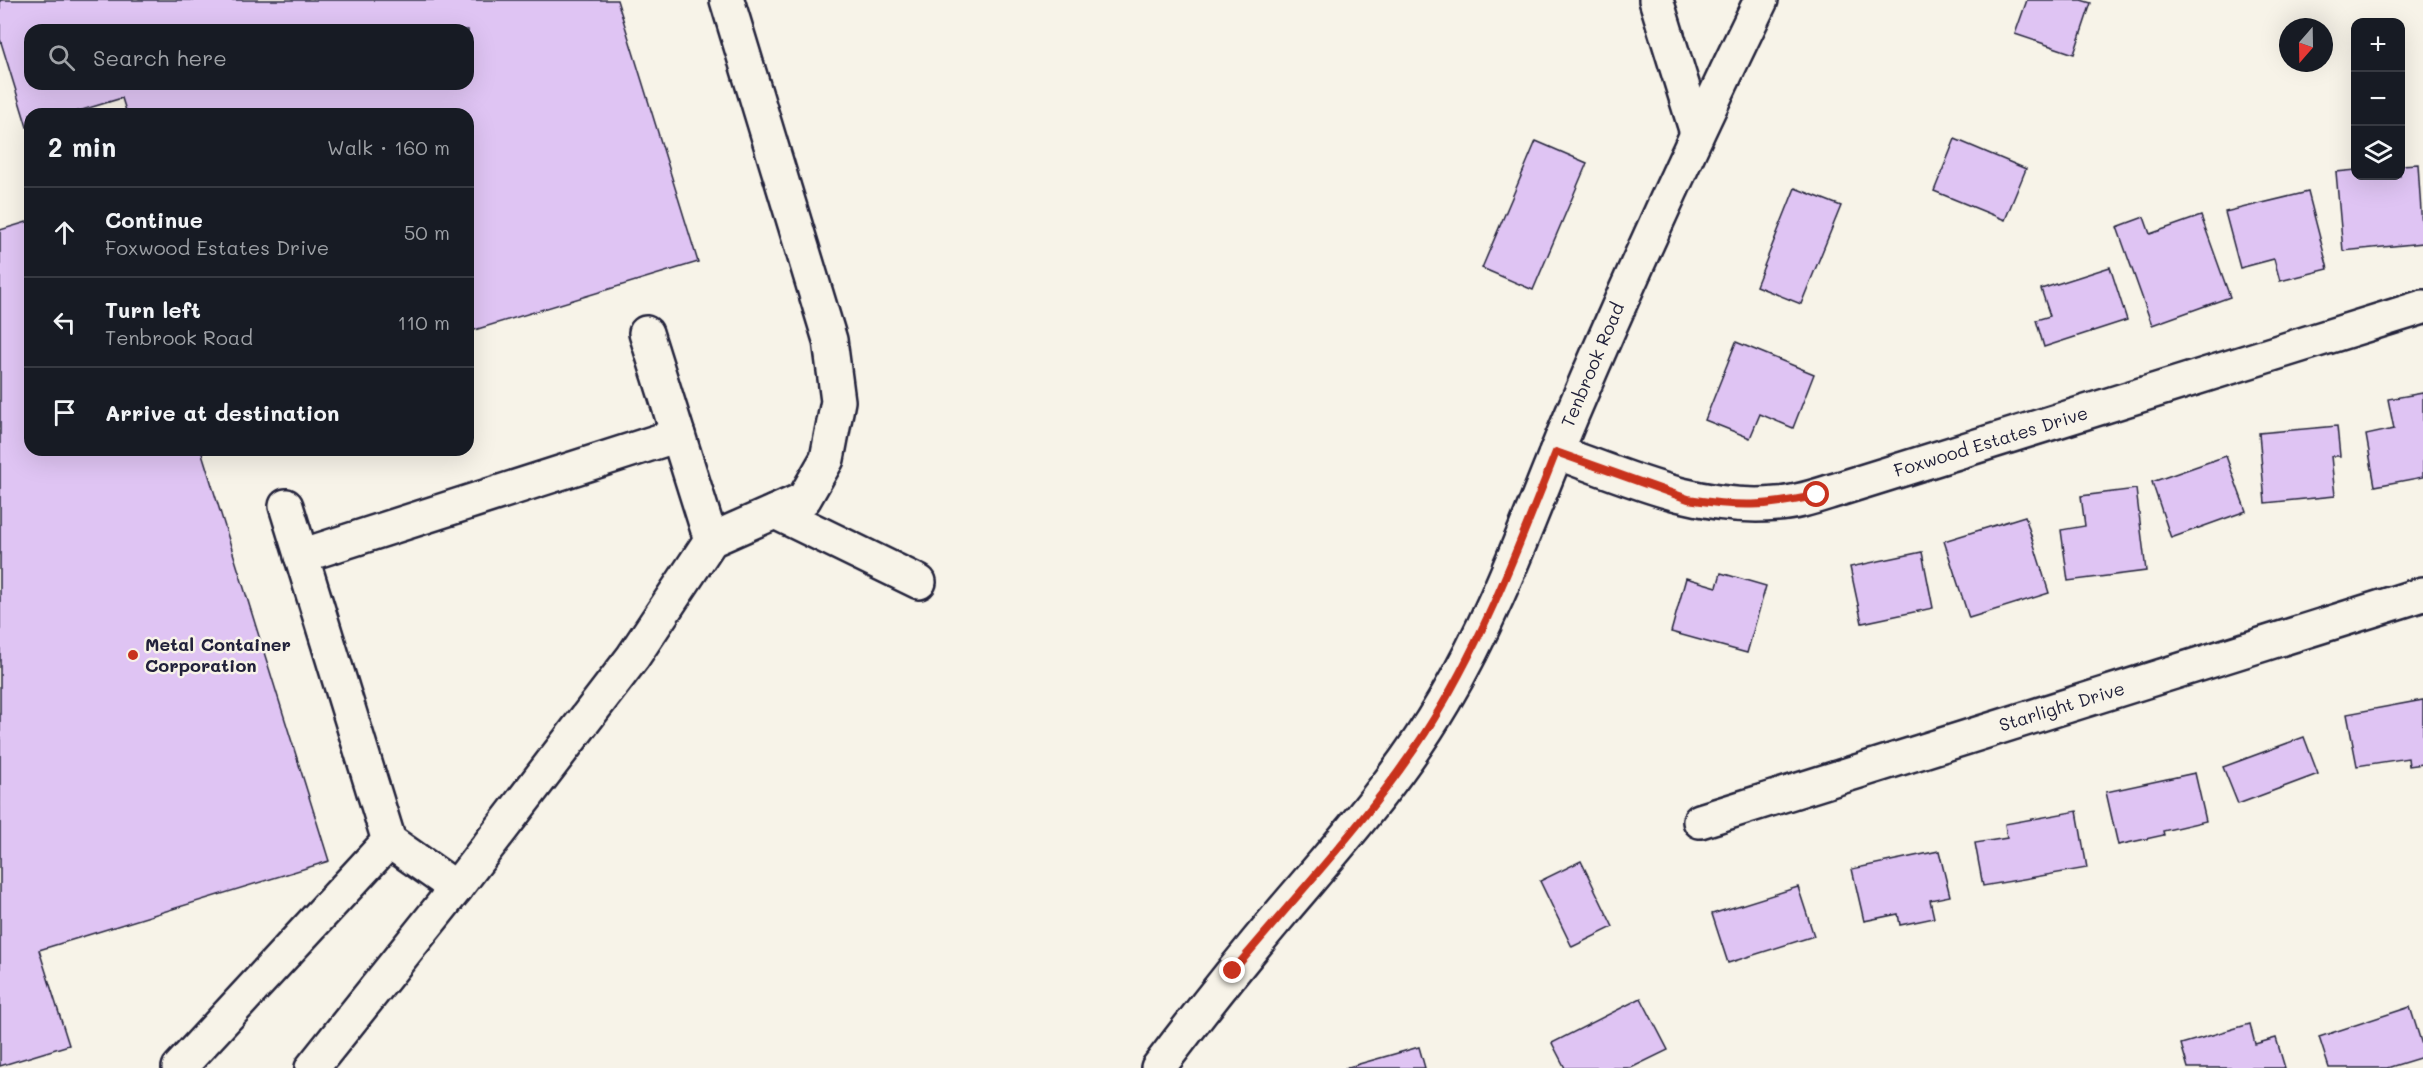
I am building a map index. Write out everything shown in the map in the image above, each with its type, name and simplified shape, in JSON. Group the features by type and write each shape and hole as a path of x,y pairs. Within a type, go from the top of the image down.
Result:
{"street":[{"path":"312,1068 456,888 633,657 711,540 804,499 827,459 838,401 830,340 727,0"},
{"path":"1656,0 1697,133"},
{"name":"Tenbrook Road","path":"1158,1068 1233,971 1380,795 1425,733 1464,665 1630,279 1761,0"},
{"name":"Foxwood Estates Drive","path":"1556,452 1688,499 1731,506 1779,504 1851,485 2423,307"},
{"path":"646,333 711,540"},
{"path":"301,556 678,435"},
{"path":"286,506 389,841 456,888"},
{"path":"775,512 920,582"},
{"name":"Starlight Drive","path":"1700,820 2423,594"},
{"path":"179,1068 389,841"}],"building":[{"path":"0,0 617,0 698,262 474,330 474,108 125,108 122,98 89,108 24,108 24,117 0,39"},
{"path":"2027,0 2081,0 2091,3 2074,54 2015,34"},
{"path":"1955,139 2026,169 2005,220 1934,191"},
{"path":"1536,141 1587,163 1533,290 1482,268"},
{"path":"2418,164 2423,243 2343,251 2336,172 2351,170 2351,180 2405,180 2405,165"},
{"path":"1795,188 1841,206 1801,304 1756,286"},
{"path":"2308,192 2328,269 2280,281 2274,259 2240,268 2225,212"},
{"path":"2201,216 2230,297 2152,325 2117,227 2144,217 2150,234"},
{"name":"Metal Container Corporation","path":"24,223 24,456 203,456 329,861 39,950 69,1045 0,1066 0,230"},
{"path":"2110,267 2127,320 2044,347 2036,320 2050,316 2041,289"},
{"path":"1736,342 1814,374 1793,428 1760,414 1750,438 1705,420"},
{"path":"2423,393 2423,477 2375,486 2366,435 2394,429 2388,399"},
{"path":"2337,426 2340,456 2331,456 2335,496 2265,503 2259,433"},
{"path":"2226,456 2246,511 2171,538 2152,482"},
{"path":"2136,489 2146,571 2068,581 2061,530 2085,526 2081,496"},
{"path":"2025,516 2049,593 1969,618 1944,541"},
{"path":"1922,552 1933,608 1862,623 1850,567"},
{"path":"1721,573 1766,586 1747,653 1671,632 1686,578 1717,587"},
{"path":"2423,700 2423,764 2409,766 2408,758 2357,766 2347,714"},
{"path":"2304,737 2318,774 2238,804 2223,767"},
{"path":"2195,773 2206,821 2163,831 2164,835 2118,845 2106,792"},
{"path":"2077,811 2087,868 1983,886 1975,843 2007,838 2005,824"},
{"path":"1939,851 1950,896 1930,900 1934,918 1900,925 1898,914 1864,921 1852,869"},
{"path":"1581,861 1613,927 1572,947 1540,881"},
{"path":"1798,887 1814,936 1728,963 1712,914"},
{"path":"1641,998 1668,1050 1631,1068 1565,1068 1552,1043"},
{"path":"2410,1007 2423,1048 2423,1057 2387,1068 2329,1068 2319,1037"},
{"path":"2250,1024 2255,1044 2276,1038 2285,1068 2188,1068 2181,1044"},
{"path":"1419,1047 1425,1068 1345,1068"}],"place":[{"name":"Metal Container Corporation","path":"133,655"}],"route":[{"path":"1233,971 1380,795 1425,733 1464,665 1499,593 1556,452 1688,499 1731,506 1779,504 1817,495"}]}
